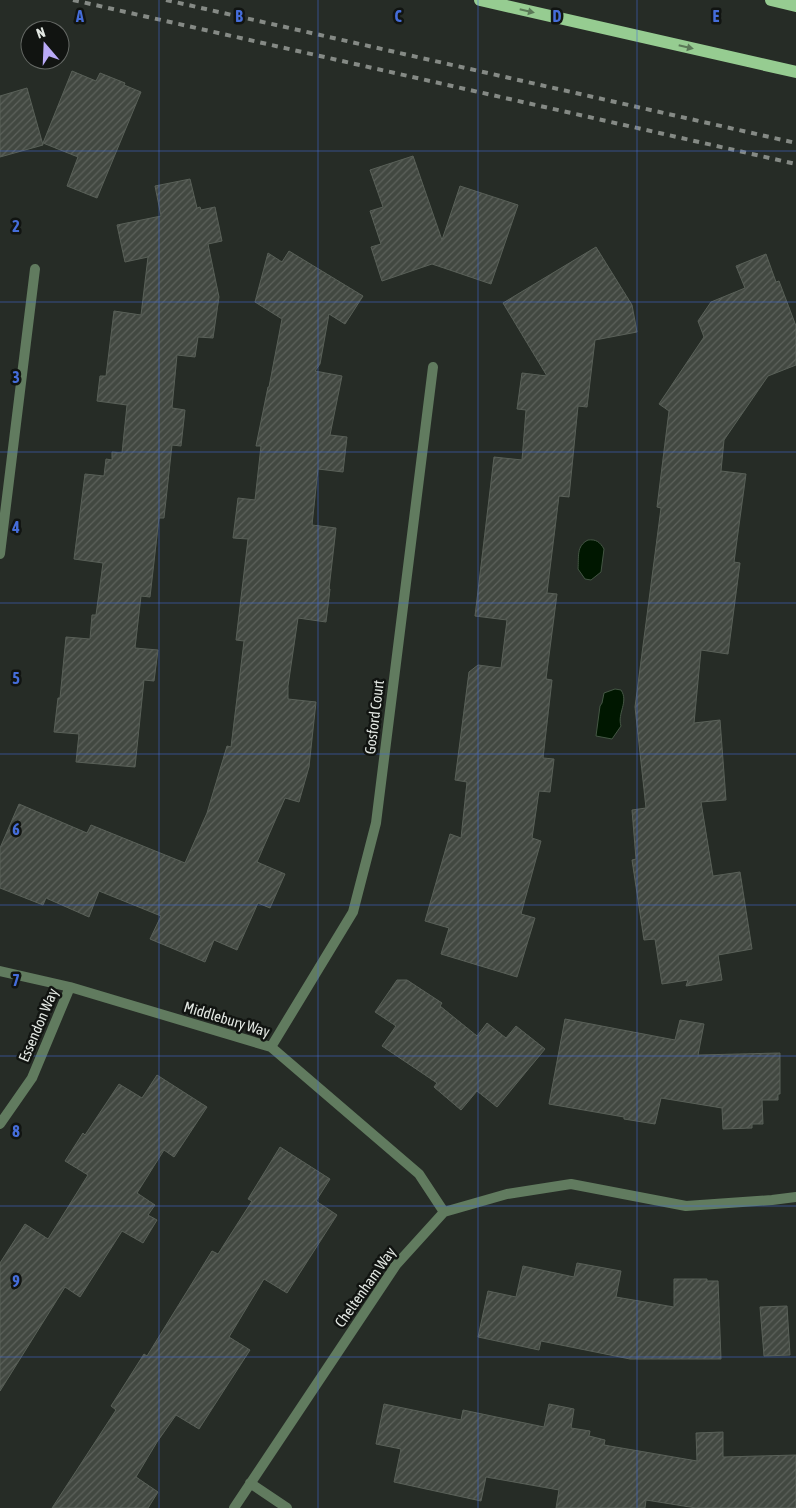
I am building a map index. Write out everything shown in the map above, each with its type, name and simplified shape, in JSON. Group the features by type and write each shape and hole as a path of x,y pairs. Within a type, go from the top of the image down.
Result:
{"main road":[{"path":"480,0 796,72"},
{"path":"771,0 796,6"}],"street":[{"path":"0,554 35,269"},
{"name":"Gosford Court","path":"271,1047 353,912 376,823 433,367"},
{"name":"Middlebury Way","path":"0,971 70,987 271,1047 419,1174 444,1212"},
{"name":"Essendon Way","path":"0,1124 32,1078 70,987"},
{"path":"444,1212 507,1194 571,1184 686,1206 796,1197"},
{"name":"Cheltenham Way","path":"234,1508 396,1265 444,1212"},
{"path":"250,1484 286,1508"}],"shaded area":[{"path":"588,540 598,542 604,549 601,572 591,580 585,579 578,569 580,549 584,542"},
{"path":"615,689 621,690 624,699 620,717 621,726 612,739 596,736 600,706 604,693"}],"building":[{"path":"72,71 96,81 100,73 141,92 97,198 67,186 78,157 43,143"},
{"path":"27,88 43,145 0,157 0,96"},
{"path":"413,156 442,240 460,186 518,205 491,284 432,264 382,281 371,247 381,244 370,211 383,207 370,170"},
{"path":"190,179 197,208 200,207 201,210 215,207 222,241 208,244 219,297 213,338 198,337 195,357 177,355 172,408 185,410 181,446 172,445 164,518 159,518 150,597 141,596 135,648 158,650 154,681 144,680 135,767 76,762 79,734 54,732 58,698 60,698 66,637 90,639 92,615 96,615 103,563 74,559 85,474 104,476 106,459 112,460 112,452 122,453 127,405 97,401 100,376 106,376 114,311 141,315 148,257 125,262 117,225 161,216 155,186"},
{"path":"596,247 632,305 637,332 595,340 587,407 578,406 569,497 559,496 547,593 557,594 546,679 552,680 543,758 554,759 550,792 539,791 532,838 541,841 521,914 535,918 517,977 441,954 449,928 425,921 450,834 461,838 467,782 455,780 469,672 478,665 501,668 507,620 475,616 494,457 522,460 526,410 517,409 522,373 547,376 503,303"},
{"path":"289,251 363,296 345,324 329,314 320,364 315,371 342,376 330,435 347,437 343,472 318,469 312,525 336,528 326,622 298,618 288,686 288,699 316,702 309,767 299,802 285,798 257,862 285,874 270,908 258,903 237,950 214,940 205,962 150,939 161,916 99,891 89,917 46,898 43,905 0,888 0,848 19,804 87,833 91,825 185,863 207,813 227,746 231,747 244,641 236,640 248,539 233,538 238,498 255,500 261,446 256,446 282,319 255,302 268,253 282,262"},
{"path":"766,254 776,282 779,281 796,326 796,365 768,376 724,440 721,471 746,474 734,562 740,563 728,654 701,650 694,723 720,720 726,800 701,802 713,876 740,872 752,949 718,955 722,980 686,986 688,980 662,984 655,939 644,940 632,860 636,859 632,810 646,808 635,707 661,508 657,507 669,411 659,404 704,337 698,321 711,302 745,288 736,266"},
{"path":"397,980 407,980 442,1003 440,1006 477,1036 487,1023 506,1038 516,1026 545,1049 497,1107 477,1091 461,1110 434,1087 437,1083 382,1046 396,1026 375,1012"},
{"path":"565,1019 675,1040 680,1020 704,1024 698,1055 780,1053 780,1094 778,1094 778,1100 762,1100 763,1124 752,1124 752,1128 723,1129 722,1108 661,1098 655,1124 549,1104"},
{"path":"157,1075 207,1107 174,1157 164,1150 137,1193 155,1205 148,1215 157,1220 143,1243 122,1231 80,1297 65,1287 0,1391 0,1263 25,1224 48,1239 88,1175 65,1161 119,1084 142,1098"},
{"path":"280,1147 330,1179 316,1201 337,1215 287,1293 264,1279 229,1337 250,1350 199,1429 176,1415 157,1442 136,1477 158,1492 148,1508 52,1508 116,1410 111,1406 144,1354 147,1356 212,1251 218,1254 252,1201 248,1199"},
{"path":"577,1263 621,1271 616,1297 674,1307 674,1279 718,1281 721,1359 630,1359 541,1341 539,1350 478,1337 488,1291 516,1297 523,1266 574,1277"},
{"path":"787,1306 790,1355 764,1356 760,1307"},
{"path":"384,1404 461,1420 463,1410 544,1427 549,1404 574,1409 571,1428 590,1431 589,1436 605,1440 604,1445 697,1461 696,1433 723,1432 723,1457 796,1455 796,1508 696,1508 646,1500 645,1508 556,1508 559,1490 486,1477 481,1501 394,1482 401,1449 376,1444"}],"railway":[{"path":"73,0 796,164"},
{"path":"166,0 796,143"}]}
